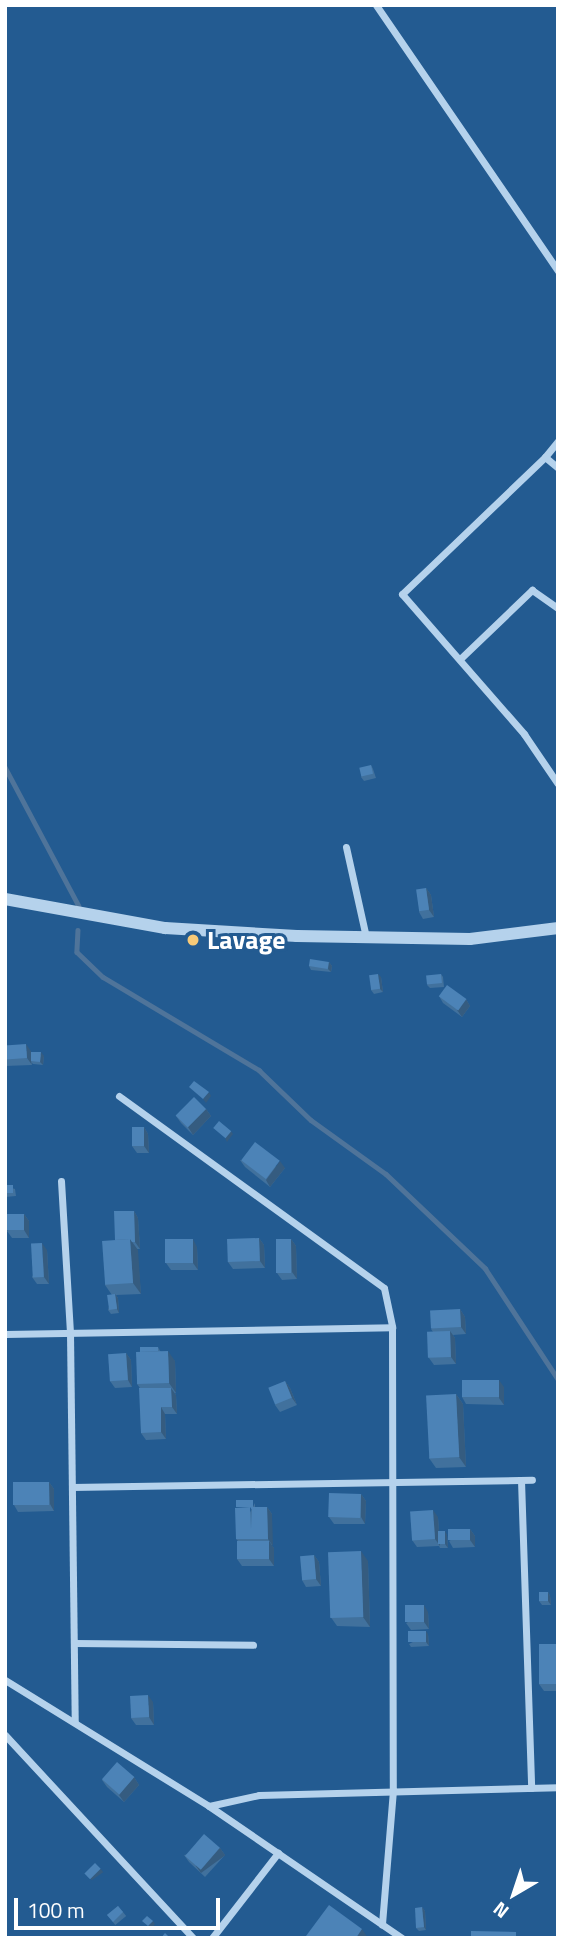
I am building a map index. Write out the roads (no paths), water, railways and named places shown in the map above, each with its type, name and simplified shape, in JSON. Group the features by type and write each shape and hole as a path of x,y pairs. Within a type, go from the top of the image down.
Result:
{"street":[{"path":"376,5 558,271"},
{"path":"558,441 545,457 402,594 460,659 558,784"},
{"path":"545,457 558,468"},
{"path":"460,659 532,590 558,608"},
{"path":"346,847 366,938"},
{"path":"5,899 165,928 366,938 470,939 558,928"},
{"path":"120,1096 363,1268 384,1288 392,1327 393,1790 382,1924"},
{"path":"61,1181 70,1332 75,1721"},
{"path":"5,1334 392,1327"},
{"path":"72,1487 391,1480 532,1480"},
{"path":"521,1480 531,1787"},
{"path":"74,1643 253,1645"},
{"path":"5,1680 209,1806 402,1938"},
{"path":"5,1735 194,1938"},
{"path":"209,1806 259,1795 558,1787"},
{"path":"212,1938 278,1853"}],"waterway":[{"path":"5,767 79,906"},
{"path":"78,930 77,952 103,977 259,1070 311,1120 386,1174 485,1268 558,1379"}],"place":[{"name":"Lavage","path":"193,940"}]}
